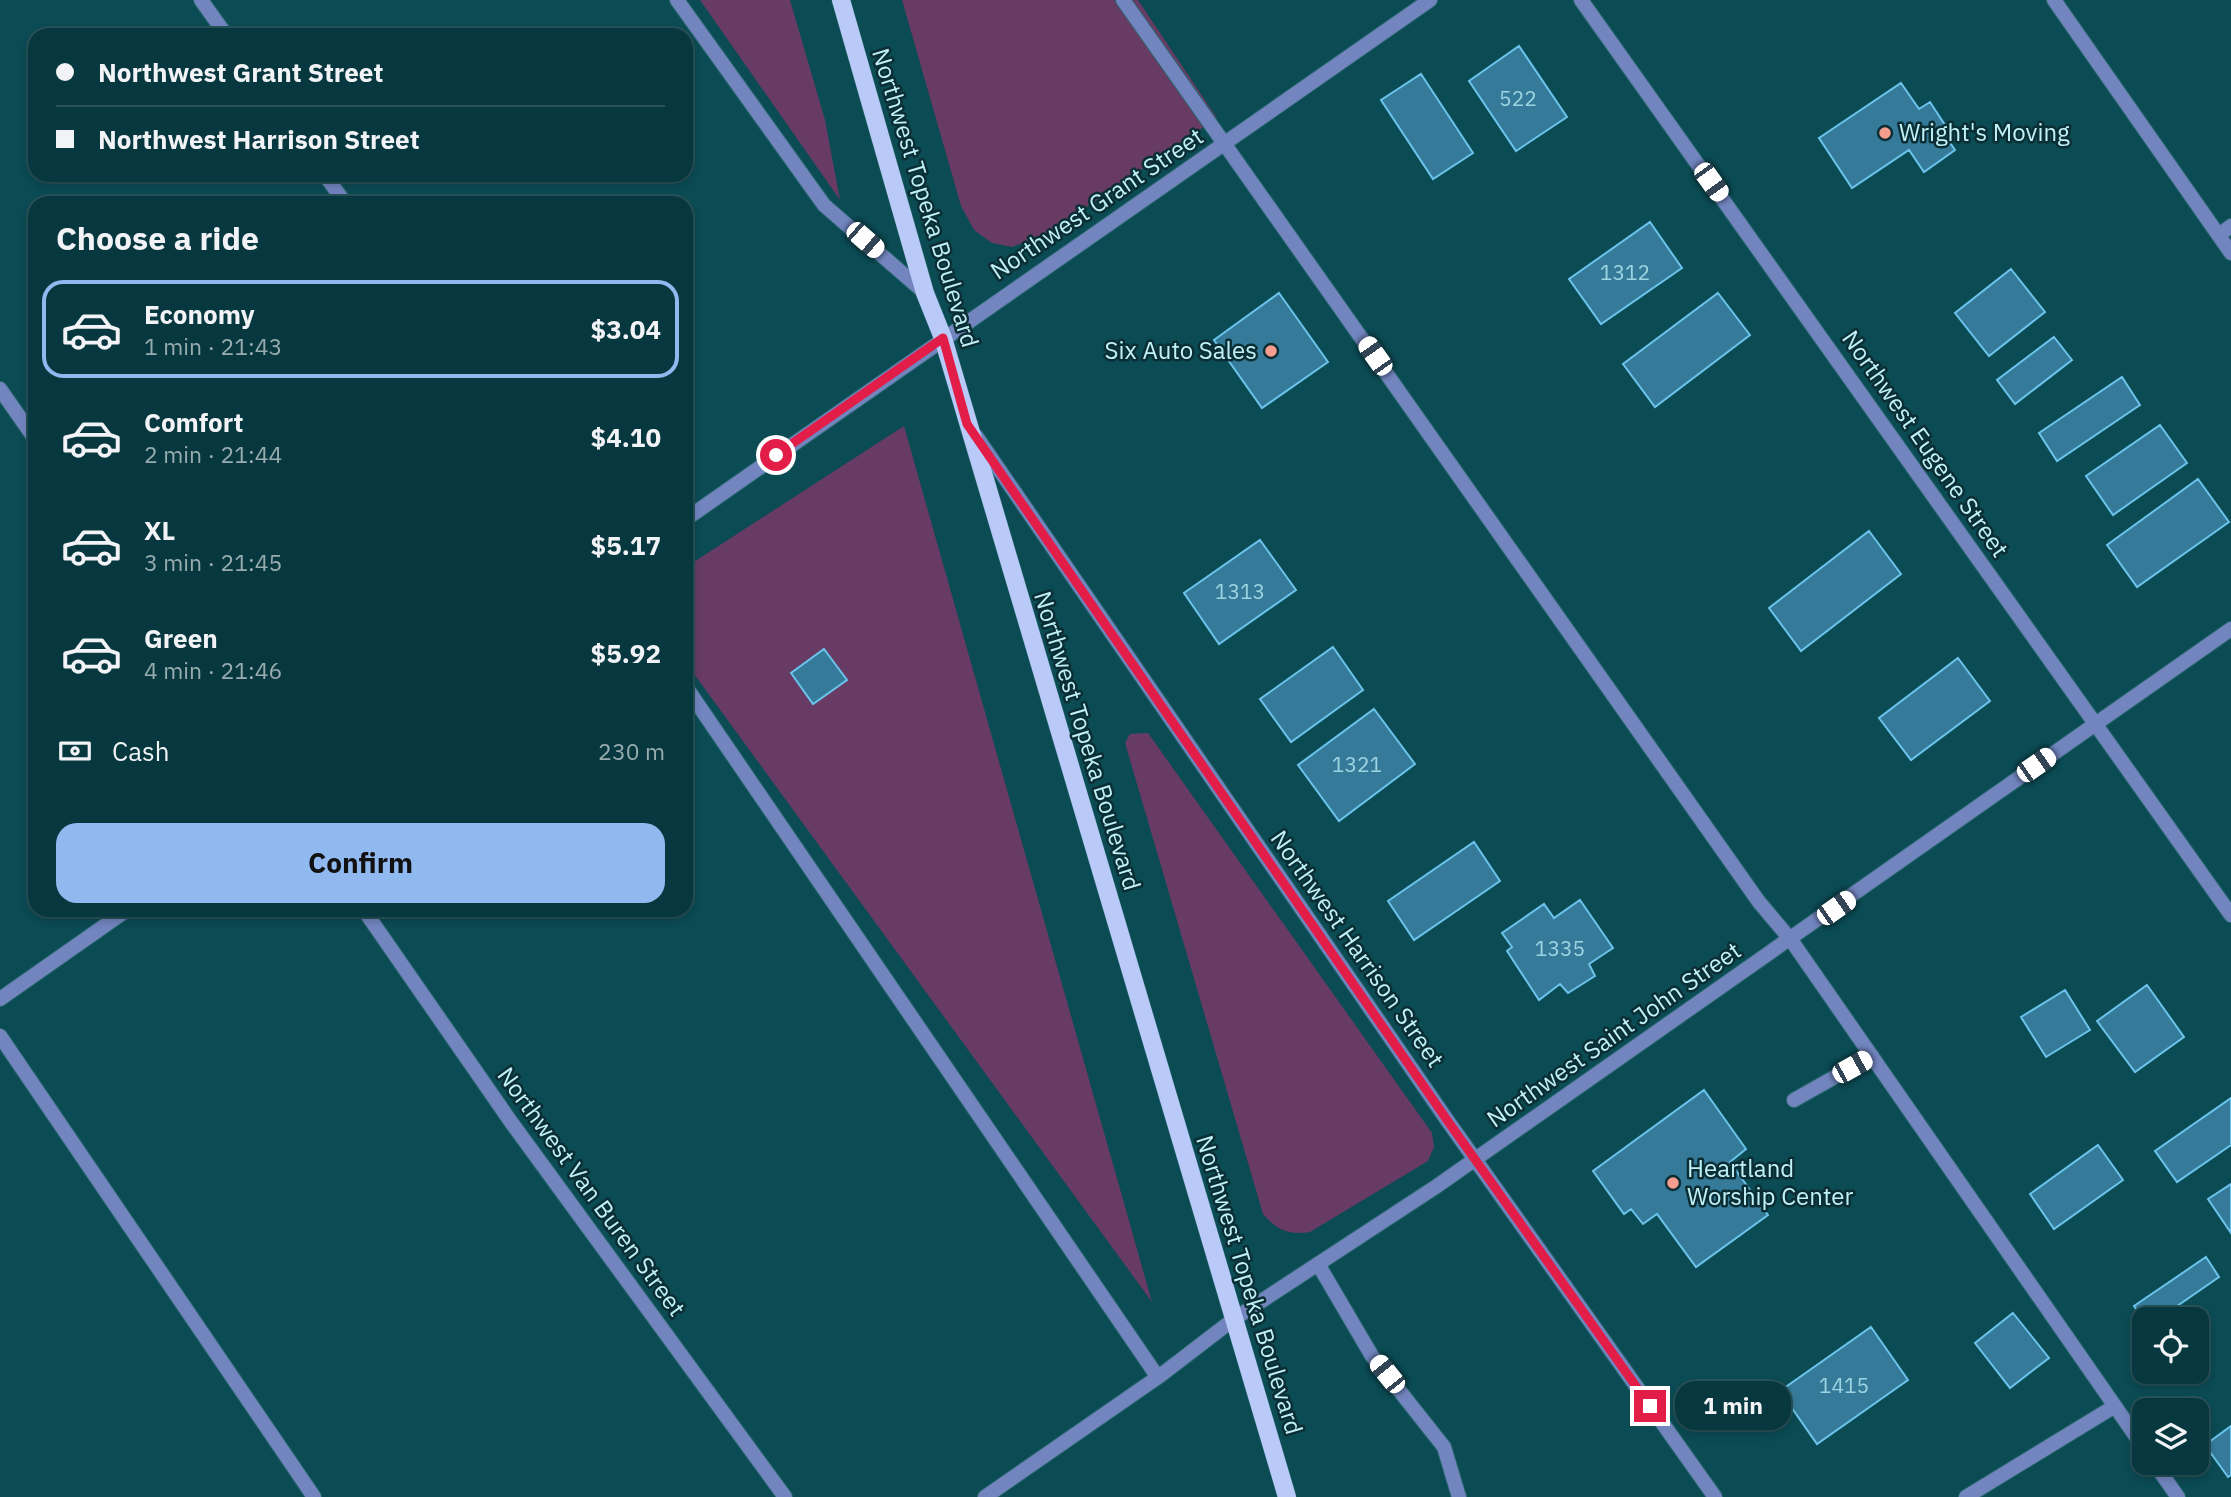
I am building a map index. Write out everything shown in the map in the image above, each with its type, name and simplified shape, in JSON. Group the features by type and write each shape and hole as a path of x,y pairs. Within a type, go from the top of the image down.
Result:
{"main road":[{"name":"Northwest Topeka Boulevard","path":"841,0 925,293 943,338 1287,1497"}],"street":[{"path":"201,0 221,28"},
{"path":"677,0 824,205 925,293"},
{"path":"1124,0 1743,880 1791,940 2132,1431"},
{"name":"Northwest Grant Street","path":"693,514 1430,0"},
{"name":"Northwest Eugene Street","path":"1581,0 2231,915"},
{"path":"2054,0 2231,253"},
{"path":"2219,235 2231,226"},
{"path":"0,388 28,429"},
{"name":"Northwest Harrison Street","path":"967,424 1474,1159 1715,1497"},
{"name":"Northwest Saint John Street","path":"985,1497 1157,1377 1234,1319 1474,1159 1791,940 2231,629"},
{"path":"693,697 1157,1377"},
{"path":"0,999 117,917"},
{"name":"Northwest Van Buren Street","path":"369,917 510,1122 785,1497"},
{"path":"0,1036 314,1497"},
{"path":"1794,1100 1872,1056"},
{"path":"1318,1264 1372,1356 1444,1447 1459,1497"},
{"path":"1966,1497 2115,1406"},
{"path":"2162,1475 2178,1497"}],"shaded area":[{"path":"700,0 790,0 825,120 840,200"},
{"path":"902,0 1138,0 1217,118 1048,233 1012,247 992,243 974,230 961,206"},
{"path":"904,426 1152,1302 693,673 693,562"},
{"path":"1148,733 1432,1133 1434,1147 1428,1161 1310,1232 1295,1233 1284,1230 1263,1214 1125,743 1130,734"}],"building":[{"path":"1519,46 1567,117 1516,151 1469,81"},
{"path":"1421,74 1473,153 1433,179 1381,100"},
{"name":"Wright's Moving","path":"1901,83 1919,109 1930,102 1945,125 1940,128 1955,150 1924,172 1909,150 1852,188 1819,138"},
{"path":"1650,222 1682,268 1601,324 1569,279"},
{"path":"2011,269 2045,312 1989,356 1955,313"},
{"name":"Six Auto Sales","path":"1279,293 1328,362 1262,408 1214,340"},
{"path":"1718,293 1750,335 1655,407 1623,364"},
{"path":"2054,337 2072,360 2015,404 1997,380"},
{"path":"2122,377 2140,405 2057,461 2039,433"},
{"path":"2160,425 2187,463 2113,515 2086,476"},
{"path":"2198,479 2229,522 2137,587 2107,545"},
{"path":"1869,531 1901,574 1801,651 1769,608"},
{"path":"1260,540 1296,590 1219,644 1184,593"},
{"path":"1333,647 1363,690 1291,742 1260,699"},
{"path":"824,649 847,680 813,704 791,673"},
{"path":"1958,658 1990,701 1911,760 1879,718"},
{"path":"1374,709 1415,764 1339,821 1298,765"},
{"path":"1474,842 1500,881 1414,940 1388,901"},
{"path":"1580,900 1613,948 1589,964 1595,976 1568,993 1560,984 1539,1000 1507,951 1512,947 1502,933 1544,904 1554,918"},
{"path":"2147,985 2184,1037 2135,1072 2097,1021"},
{"path":"2065,990 2090,1030 2046,1057 2021,1017"},
{"name":"Heartland Worship Center","path":"1704,1090 1746,1149 1730,1162 1768,1215 1696,1267 1657,1214 1643,1224 1631,1209 1624,1214 1593,1171"},
{"path":"2231,1098 2231,1145 2177,1182 2155,1151"},
{"path":"2098,1145 2123,1180 2054,1229 2030,1194"},
{"path":"2231,1184 2231,1233 2208,1199"},
{"path":"2206,1257 2219,1277 2176,1307 2134,1306"},
{"path":"2013,1313 2049,1358 2010,1388 1975,1343"},
{"path":"1871,1327 1908,1380 1817,1444 1780,1391"},
{"path":"2231,1426 2231,1475 2228,1477 2209,1451 2209,1442"}],"place":[{"name":"Wright's Moving","path":"1885,133"},
{"name":"Six Auto Sales","path":"1271,351"},
{"name":"Heartland Worship Center","path":"1673,1183"}],"route":[{"path":"776,455 943,338 967,424 1504,1202 1650,1406"}]}
